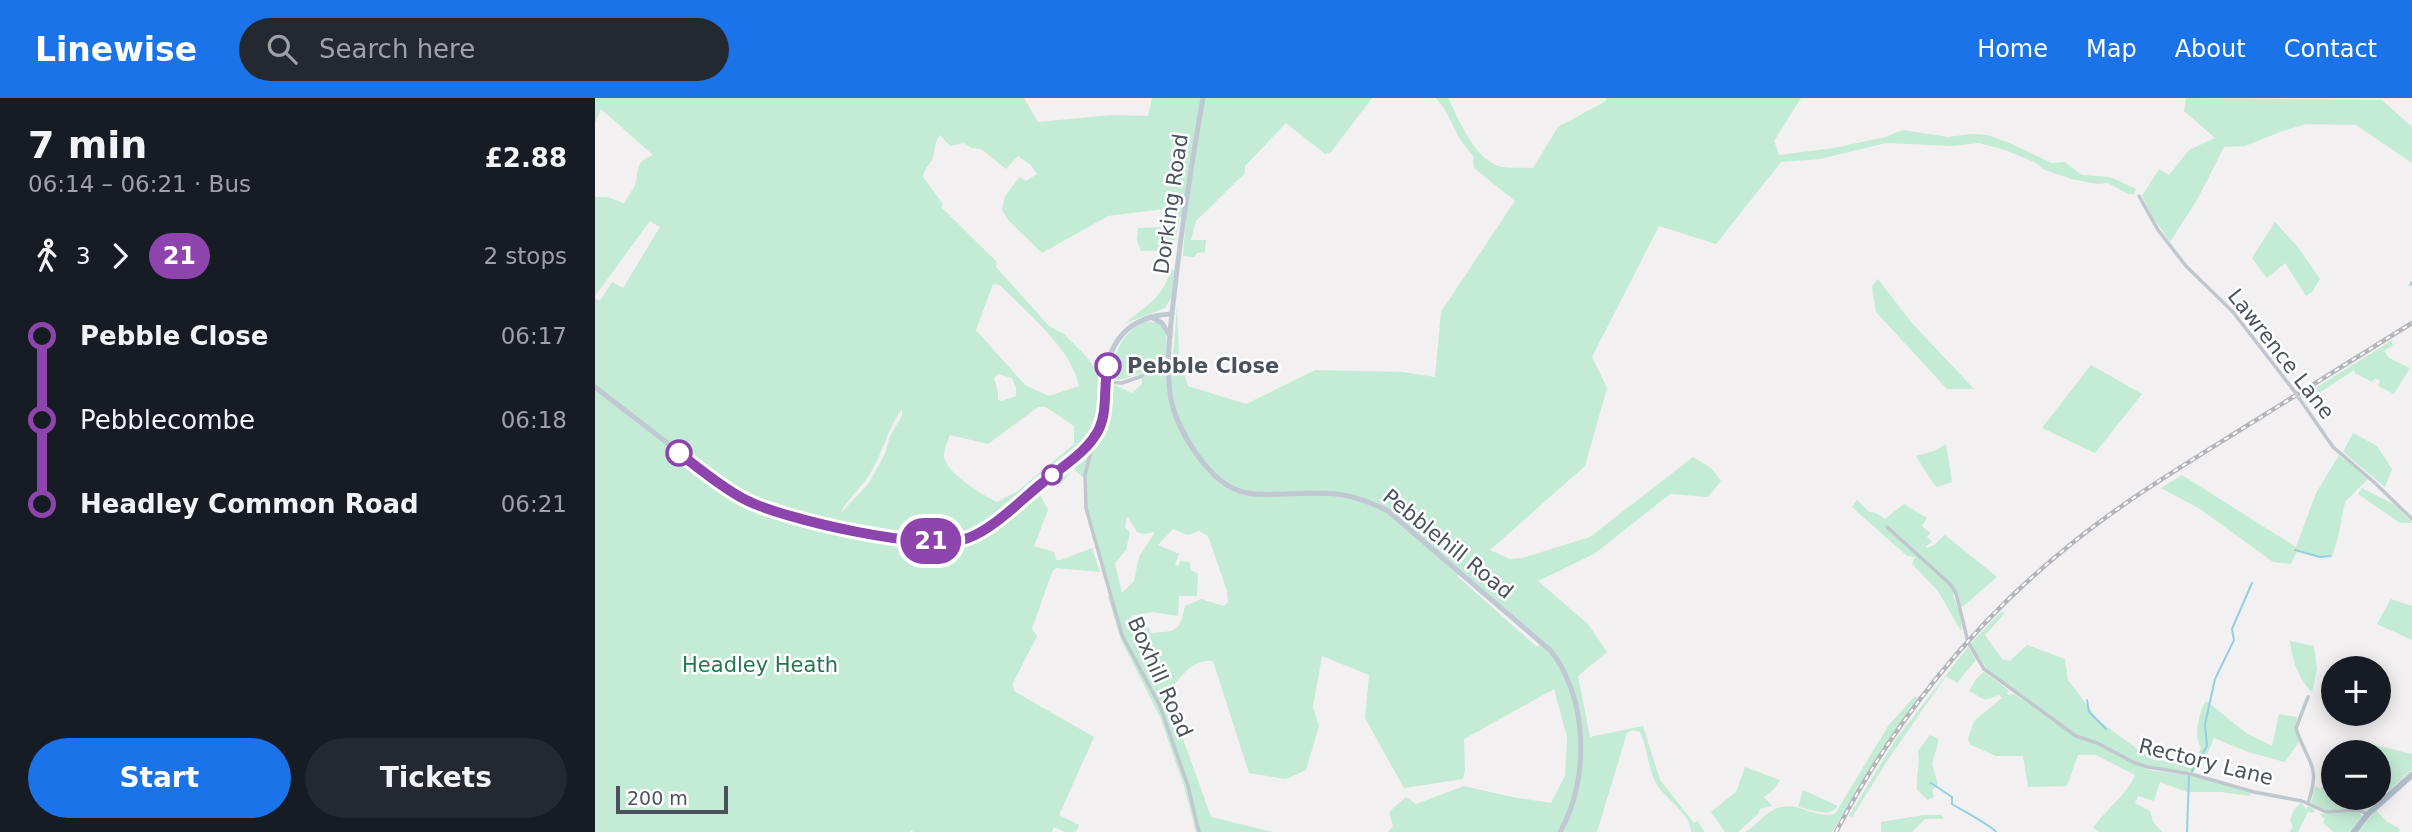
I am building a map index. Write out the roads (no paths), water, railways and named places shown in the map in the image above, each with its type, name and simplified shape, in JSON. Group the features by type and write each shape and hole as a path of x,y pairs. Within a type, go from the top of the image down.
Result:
{"main road":[{"name":"Dorking Road","path":"1172,314 1181,231 1203,98"},
{"path":"595,387 713,480 745,500 776,511 890,539 950,542 969,538 995,521 1094,439 1104,411 1105,382 1113,350 1120,336 1133,324 1150,317 1172,314"},
{"name":"Pebblehill Road","path":"1172,314 1170,396 1186,439 1210,470 1227,485 1243,492 1345,494 1364,499 1388,511 1499,604 1551,651 1563,667 1571,688 1577,718 1581,760 1576,798 1560,832"},
{"path":"1150,317 1162,323 1170,336"},
{"path":"2354,832 2368,814 2412,775"}],"street":[{"name":"Lawrence Lane","path":"2139,196 2158,230 2186,267 2239,319 2333,447 2375,482 2412,519"},
{"path":"1105,382 1122,383 1142,376"},
{"name":"Boxhill Road","path":"1094,439 1085,475 1086,508 1122,635 1160,706 1188,786 1199,832"},
{"path":"1084,449 1091,452"},
{"name":"Rectory Lane","path":"1887,527 1950,584 1956,593 1968,642 1984,668 2077,736 2148,767 2192,774 2254,792 2308,803 2326,812 2358,810 2368,814"},
{"path":"2308,697 2296,728 2312,761 2314,785 2308,803"}],"waterway":[{"path":"2295,550 2320,557 2330,556"},
{"path":"2192,771 2207,746 2205,724 2215,679 2234,640 2232,629 2252,583"},
{"path":"2087,700 2089,712 2106,729"},
{"path":"2187,832 2189,776"},
{"path":"1931,783 1952,797 1952,804 1996,832"}],"railway":[{"path":"1836,832 1882,753 1936,678 1997,610 2030,579 2085,533 2146,489 2412,323"}],"place":[{"name":"Pebble Close","path":"1108,366"}],"park label":[{"name":"Headley Heath","path":"760,665"}]}
